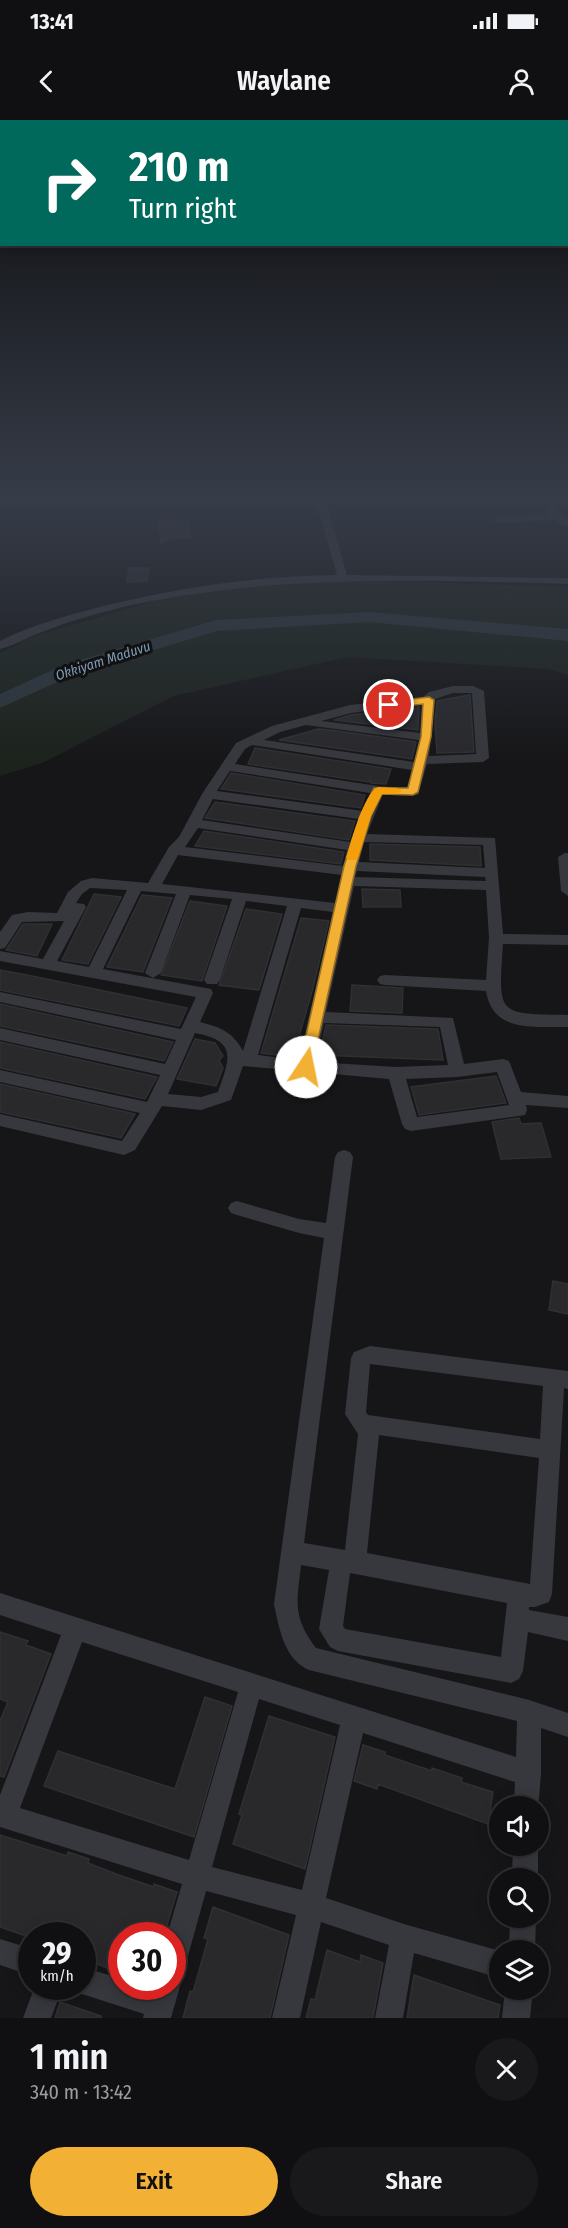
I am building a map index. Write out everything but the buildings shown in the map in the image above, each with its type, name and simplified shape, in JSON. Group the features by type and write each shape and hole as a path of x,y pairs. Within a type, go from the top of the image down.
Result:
{"street":[{"path":"0,646 27,632 113,605 164,594 225,587"},
{"path":"226,766 378,790 413,792 420,763 426,737 429,697 434,693 468,689 478,691 483,758 420,763 248,741"},
{"path":"152,888 174,850 185,839 209,794 240,746 276,729 350,709 429,700"},
{"path":"303,722 426,737"},
{"path":"306,1067 348,873 356,843 378,790"},
{"path":"209,794 366,816"},
{"path":"194,823 356,843 481,841 489,877 496,939 493,986 496,1004 502,1013 515,1018 568,1021"},
{"path":"174,850 348,873 489,877"},
{"path":"565,857 568,882"},
{"path":"0,944 17,918 62,917 78,888 92,883 185,890 341,908"},
{"path":"48,964 92,883"},
{"path":"94,972 136,886"},
{"path":"153,973 185,890"},
{"path":"212,980 240,896"},
{"path":"0,1076 154,1104 202,1104 214,1102 225,1096 242,1060 295,902"},
{"path":"496,939 568,940"},
{"path":"0,956 205,993 154,1104 129,1145 124,1148 0,1120"},
{"path":"385,980 493,986"},
{"path":"0,997 188,1031 212,1030 224,1035 242,1060 396,1073 457,1071 503,1065 519,1110 411,1124 396,1073"},
{"path":"316,1017 447,1022 457,1071"},
{"path":"0,1034 170,1071"},
{"path":"515,1098 568,1102"},
{"path":"344,1156 285,1604 292,1635 309,1658 529,1712 568,1725"},
{"path":"237,1208 299,1226 334,1232"},
{"path":"292,1552 348,1561 518,1594 535,1596 541,1594 550,1450 561,1379 370,1355 361,1358 359,1365 355,1414 369,1432 348,1561 331,1629 338,1639 511,1671 518,1619 518,1594"},
{"path":"361,1423 550,1450"},
{"path":"0,1604 251,1687 529,1774"},
{"path":"518,1619 568,1629"},
{"path":"75,1629 2,1814 198,1876 312,1906 404,1937 489,1962"},
{"path":"184,1922 251,1687"},
{"path":"528,1796 529,1712"},
{"path":"286,2018 354,1719"},
{"path":"389,2018 404,1937"},
{"path":"0,1952 18,1958"},
{"path":"96,1984 161,2003"},
{"path":"37,2018 44,2000"},
{"path":"516,2018 518,2000"}],"shaded area":[{"path":"261,587 568,587 568,675 548,669 348,657 174,696 42,763 0,776 0,653 35,636 185,592"}],"waterway":[{"name":"Okkiyam Maduvu","path":"0,702 70,669 216,626 369,617 568,635"}],"slow traffic":[{"path":"352,858 366,816 378,790 397,791"}],"route":[{"path":"306,1067 350,866 366,816 378,790 413,792 426,737 429,700 389,705"}]}
